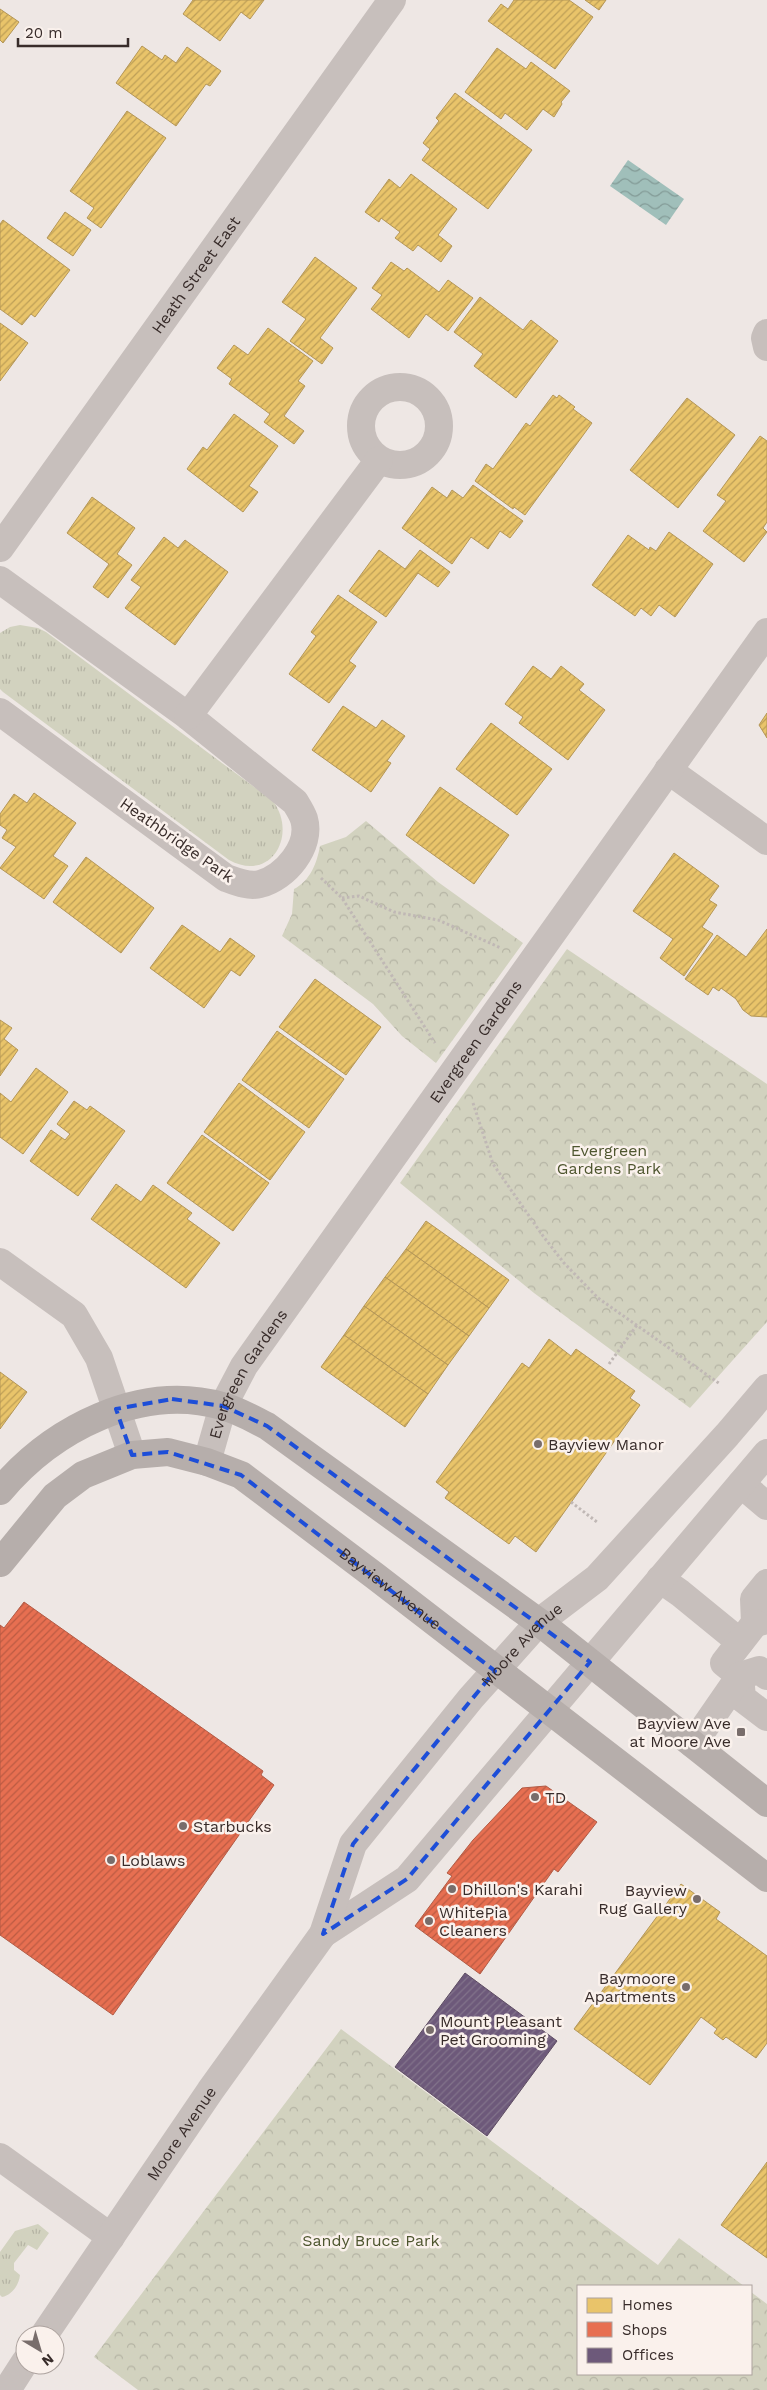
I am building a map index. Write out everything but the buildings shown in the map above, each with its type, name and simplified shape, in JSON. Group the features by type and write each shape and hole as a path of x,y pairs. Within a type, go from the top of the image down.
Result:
{"main road":[{"path":"0,1491 17,1470 42,1449 69,1432 116,1409 172,1399 223,1406 268,1426 539,1622 767,1803"},
{"name":"Bayview Avenue","path":"0,1563 55,1496 83,1475 132,1455 168,1452 207,1462 241,1475 767,1878"}],"street":[{"name":"Heath Street East","path":"0,548 392,0"},
{"path":"767,333 765,338 767,347"},
{"path":"188,716 379,460"},
{"name":"Heathbridge Park","path":"0,580 188,716 295,802 304,819 305,832 302,846 285,870 273,879 258,885 240,883 226,878 0,712"},
{"name":"Evergreen Gardens","path":"207,1462 223,1406 244,1366 767,632"},
{"path":"668,770 767,841"},
{"path":"0,1262 74,1316 99,1358 132,1455"},
{"name":"Moore Avenue","path":"51,2325 210,2091 323,1934 354,1844 495,1671 539,1622 596,1578 762,1403"},
{"name":"Moore Avenue","path":"323,1934 408,1879 767,1453"},
{"path":"741,1484 767,1506"},
{"path":"660,1579 680,1593 754,1629"},
{"path":"767,1583 754,1599 754,1629 724,1663 740,1676 742,1698 767,1717"},
{"path":"693,1744 740,1676 759,1670 767,1676"},
{"path":"0,2157 111,2237"},
{"path":"6,2390 16,2375"}],"path":[{"path":"295,858 307,866 342,898 454,1072 475,1108 484,1142 493,1164 543,1236 587,1288 720,1384"},
{"path":"342,898 358,896 394,912 438,920 532,962"},
{"path":"609,1364 637,1325"},
{"path":"571,1502 597,1522"}],"highlighted area":[{"path":"172,1399 223,1406 267,1426 590,1662 407,1879 323,1934 353,1844 495,1671 241,1475 168,1452 132,1455 116,1409"}],"green space":[{"path":"20,625 38,628 46,632 273,801 280,814 283,828 281,841 276,852 268,860 257,865 244,865 229,860 3,692 0,689 0,633 10,627"},
{"path":"366,821 438,882 523,943 436,1063 402,1036 373,1004 282,936 292,914 294,889 300,886 312,871 320,846 346,837"},
{"name":"Evergreen Gardens Park","path":"567,949 767,1084 767,1322 690,1408 534,1293 400,1183"},
{"name":"Sandy Bruce Park","path":"341,2029 658,2265 679,2238 743,2285 577,2285 577,2375 752,2375 752,2293 767,2304 767,2390 138,2390 94,2357"},
{"path":"38,2224 49,2233 37,2250 28,2245 14,2263 14,2270 20,2275 18,2282 12,2292 2,2297 0,2295 0,2252 15,2231"}],"water":[{"path":"628,160 684,199 666,225 610,186"}],"place":[{"name":"Bayview Manor","path":"538,1444"},
{"name":"Bayview Ave at Moore Ave","path":"741,1732"},
{"name":"TD","path":"535,1797"},
{"name":"Starbucks","path":"183,1826"},
{"name":"Loblaws","path":"111,1860"},
{"name":"Dhillon's Karahi","path":"452,1889"},
{"name":"Bayview Rug Gallery","path":"697,1899"},
{"name":"WhitePia Cleaners","path":"429,1921"},
{"name":"Baymoore Apartments","path":"686,1987"},
{"name":"Mount Pleasant Pet Grooming","path":"430,2030"}]}
